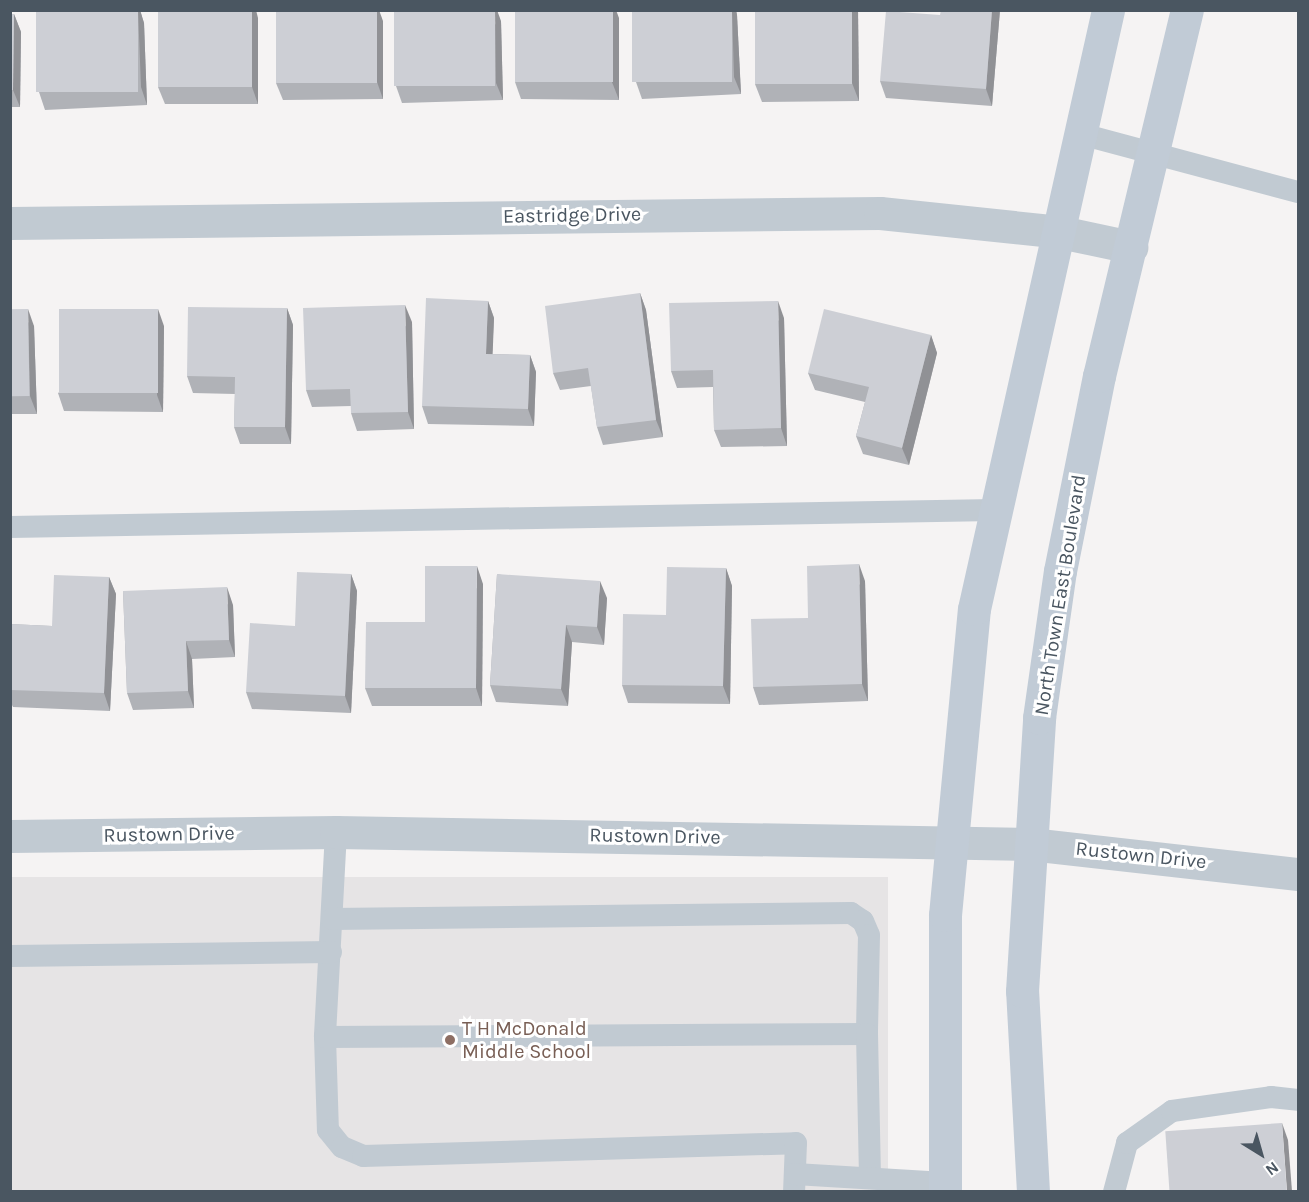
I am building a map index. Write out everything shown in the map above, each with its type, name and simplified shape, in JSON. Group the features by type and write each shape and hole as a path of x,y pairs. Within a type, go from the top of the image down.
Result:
{"main road":[{"path":"945,1187 945,915 955,840 974,609 1108,10"},
{"name":"North Town East Boulevard","path":"1033,1191 1022,991 1039,717 1060,571 1131,247 1187,10"}],"street":[{"name":"Eastridge Drive","path":"10,223 880,213 1060,232 1131,247"},
{"name":"Rustown Drive","path":"10,836 336,832 955,840 1030,844 1299,874"}],"lane":[{"path":"1081,134 1154,151 1299,192"},
{"path":"10,527 995,510"},
{"path":"336,832 331,952 324,1037 328,1130 342,1147 363,1156 796,1143 794,1183 870,1178 945,1187"},
{"path":"332,919 851,913 863,921 869,935 867,1034 870,1178"},
{"path":"10,956 331,952"},
{"path":"324,1037 867,1034"},
{"path":"1114,1191 1127,1143 1172,1111 1271,1098 1299,1100"}],"shaded area":[{"name":"T H McDonald Middle School","path":"10,877 888,877 888,1191 10,1191"}],"building":[{"path":"36,10 138,10 138,92 36,92"},
{"path":"158,10 252,10 252,87 158,87"},
{"path":"276,10 377,10 377,83 276,83"},
{"path":"394,10 495,10 495,86 394,86"},
{"path":"515,10 613,10 613,82 515,82"},
{"path":"632,10 732,10 732,82 632,82"},
{"path":"755,10 852,10 852,84 755,84"},
{"path":"941,10 992,10 986,89 880,81 886,11 940,15"},
{"path":"10,14 14,14 13,90 10,90"},
{"path":"640,293 656,420 597,427 588,368 553,373 545,306"},
{"path":"426,298 488,301 486,354 530,355 528,409 422,406"},
{"path":"778,301 781,428 714,430 713,370 671,371 669,303"},
{"path":"405,305 408,412 351,413 350,389 306,390 303,308"},
{"path":"188,307 287,308 285,427 234,427 235,377 187,376"},
{"path":"10,309 28,309 30,396 12,396"},
{"path":"59,309 158,309 158,393 59,393"},
{"path":"824,309 931,335 902,448 856,436 869,387 808,373"},
{"path":"859,564 862,684 753,687 751,619 808,618 807,566"},
{"path":"425,566 477,566 476,688 365,688 366,622 425,622"},
{"path":"667,567 726,568 723,686 622,685 623,614 666,615"},
{"path":"297,572 351,574 345,696 246,692 250,623 295,626"},
{"path":"497,574 600,581 597,627 566,625 561,689 490,685"},
{"path":"54,575 109,577 104,693 10,690 10,624 52,626"},
{"path":"227,587 229,640 186,641 188,691 127,693 123,591"},
{"path":"1282,1123 1287,1191 1170,1192 1165,1131"}],"place":[{"name":"T H McDonald Middle School","path":"450,1040"}]}
